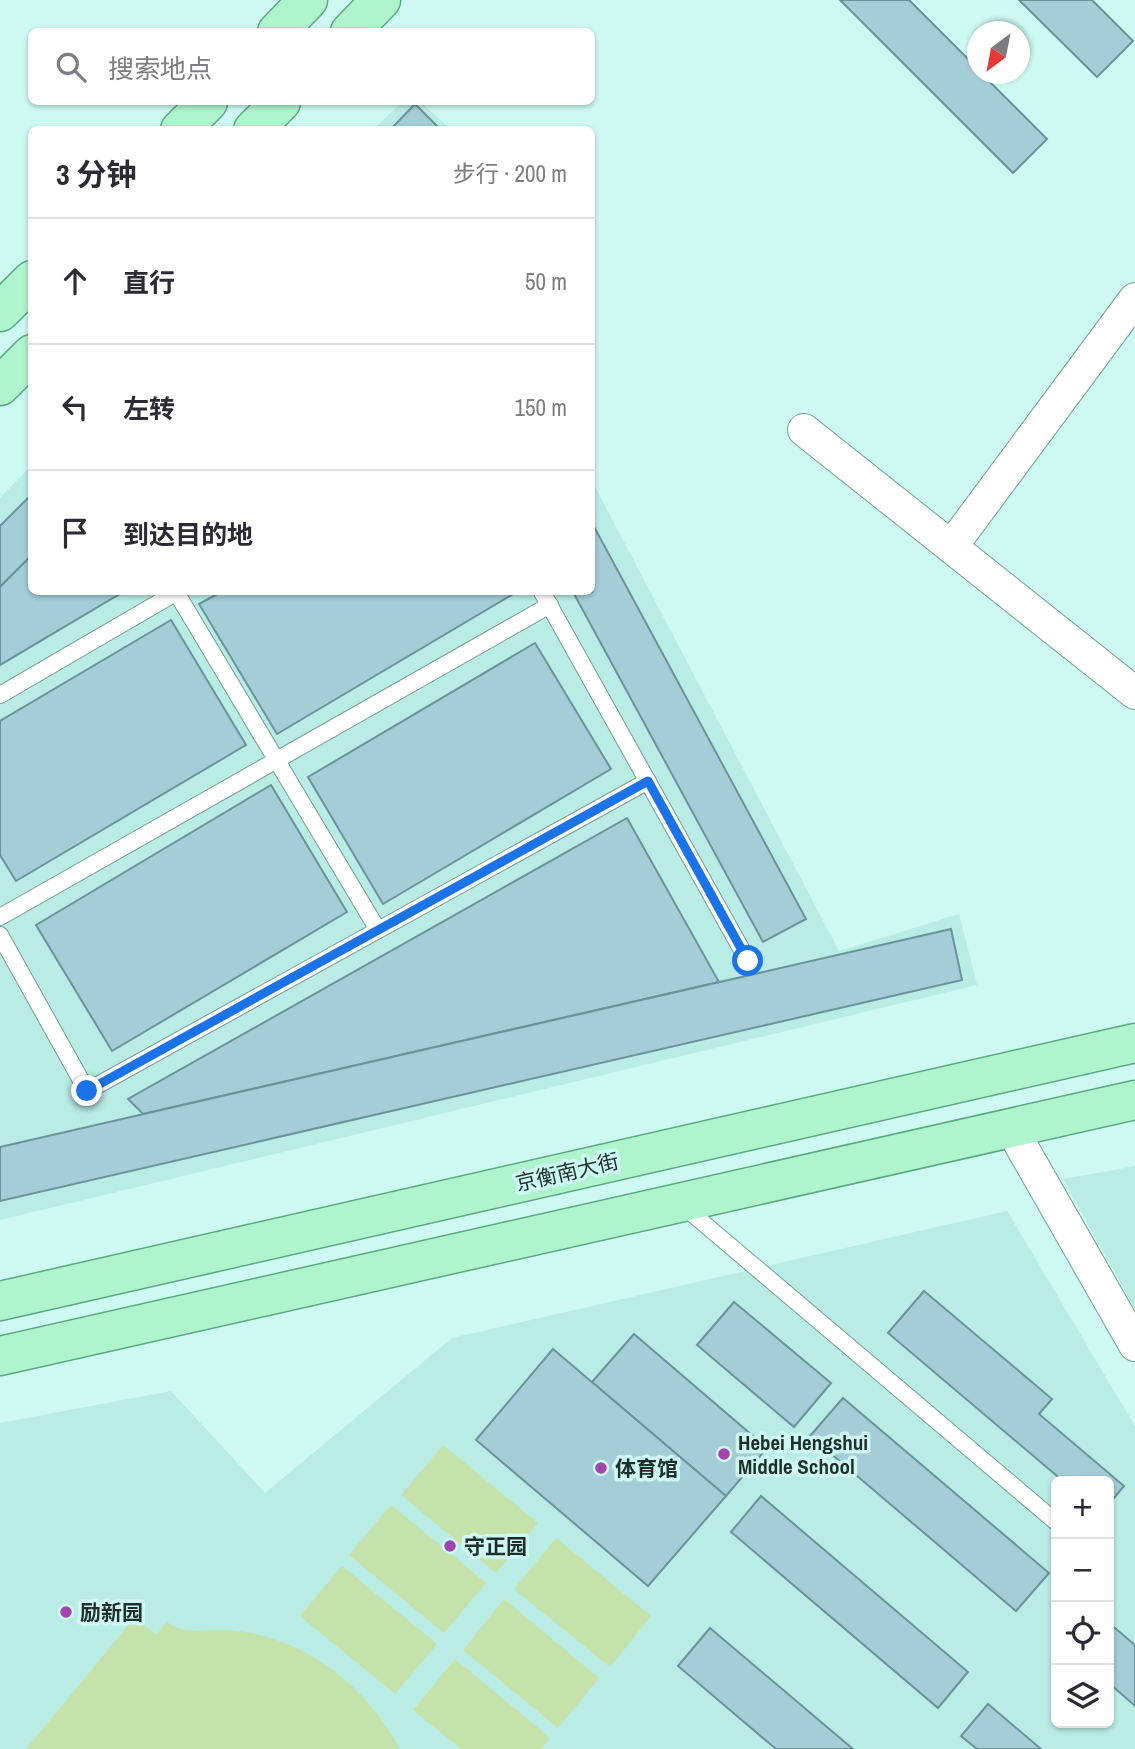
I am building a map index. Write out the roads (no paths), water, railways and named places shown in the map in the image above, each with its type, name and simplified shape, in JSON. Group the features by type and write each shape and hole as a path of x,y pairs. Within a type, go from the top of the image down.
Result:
{"main road":[{"path":"281,28 308,0"},
{"path":"354,28 381,0"},
{"path":"184,126 205,105"},
{"path":"257,126 278,105"},
{"path":"0,312 28,284"},
{"path":"0,386 28,358"},
{"name":"京衡南大街","path":"0,1301 1135,1043"},
{"path":"0,1356 1135,1100"}],"street":[{"path":"951,547 1135,299"},
{"path":"804,430 1135,693"},
{"path":"1012,1128 1135,1345"}],"lane":[{"path":"0,695 171,595"},
{"path":"178,595 378,930"},
{"path":"0,917 276,760 546,598 748,961"},
{"path":"0,935 87,1091 648,781"},
{"path":"678,1202 1051,1518"}],"place":[{"name":"Hebei Hengshui Middle School","path":"724,1454"},
{"name":"体育馆","path":"601,1468"},
{"name":"守正园","path":"450,1546"},
{"name":"励新园","path":"66,1612"}]}
